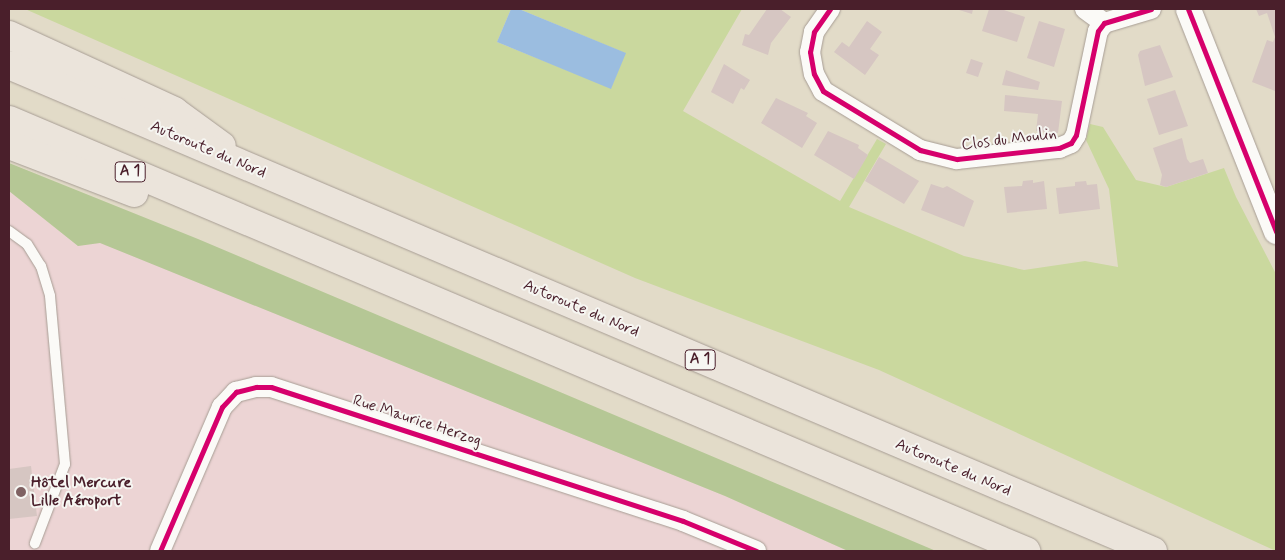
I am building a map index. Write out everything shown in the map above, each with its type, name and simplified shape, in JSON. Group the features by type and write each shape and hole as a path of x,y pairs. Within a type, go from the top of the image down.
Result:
{"highway":[{"path":"9,35 174,111 248,168"},
{"name":"Autoroute du Nord","path":"9,66 1153,551"},
{"name":"A 1","path":"9,120 1026,551"},
{"path":"9,145 218,228 251,224"}],"street":[{"name":"Clos du Moulin","path":"830,9 814,32 810,52 814,74 823,91 920,150 956,159 1059,148 1071,143 1076,135 1095,36 1104,23"},
{"path":"1084,9 1104,23 1151,9"},
{"path":"1188,9 1276,231"},
{"name":"Rue Maurice Herzog","path":"160,551 222,407 236,392 256,387 271,387 683,521 756,551"}],"lane":[{"path":"9,231 27,244 41,266 50,296 65,464 35,542"}],"shaded area":[{"path":"9,191 78,246 100,242 725,496 848,551 9,551"}],"green space":[{"path":"25,9 511,9 497,42 611,88 625,53 519,9 742,9 683,111 840,201 877,139 886,144 849,207 964,256 1024,270 1085,261 1118,267 1109,189 1086,140 1090,124 1103,127 1136,180 1166,187 1224,168 1236,197 1276,274 1276,551 879,370 635,278"},
{"path":"9,163 198,239 936,551 848,551 725,496 100,243 78,246 9,191"}],"water":[{"path":"511,9 519,9 626,53 611,89 497,42"}],"building":[{"path":"767,9 780,9 791,17 771,43 768,55 742,45 745,34 749,35"},
{"path":"956,9 973,9 972,14"},
{"path":"989,9 1001,9 1025,17 1017,42 982,31"},
{"path":"1256,9 1276,9 1275,91 1252,82 1267,40 1273,42 1275,37 1267,13 1259,16"},
{"path":"867,21 882,32 870,49 879,55 865,75 834,52 842,42 849,47"},
{"path":"1039,21 1065,29 1054,67 1027,58"},
{"path":"1160,45 1173,77 1145,86 1138,55 1140,51"},
{"path":"971,59 983,63 978,77 966,73"},
{"path":"724,64 750,80 744,90 741,88 733,104 711,92"},
{"path":"1006,70 1040,82 1038,90 1002,85"},
{"path":"1175,90 1188,126 1159,135 1147,99"},
{"path":"1005,95 1062,101 1058,133 1036,131 1038,114 1004,111"},
{"path":"776,98 808,113 806,116 817,123 802,148 761,123"},
{"path":"828,131 859,145 858,148 868,155 854,179 814,155"},
{"path":"1182,138 1187,159 1190,163 1203,159 1208,173 1166,187 1160,185 1162,175 1153,148"},
{"path":"879,157 919,181 904,204 865,181"},
{"path":"1033,180 1033,183 1044,181 1047,209 1007,213 1004,187 1022,186 1023,181"},
{"path":"1086,181 1087,185 1097,184 1100,209 1059,214 1056,188 1075,186 1075,182"},
{"path":"931,184 943,188 947,186 974,201 964,227 921,210"},
{"name":"Hôtel Mercure Lille Aéroport","path":"31,466 37,516 9,519 9,469"}],"cycle path":[{"path":"830,9 814,32 810,52 814,74 823,91 920,150 957,159 1059,148 1071,143 1076,135 1098,31 1104,23 1151,9"},
{"path":"1188,9 1276,231"},
{"path":"160,551 222,407 236,392 256,387 271,387 683,521 756,551"}],"place":[{"name":"Hôtel Mercure Lille Aéroport","path":"21,492"}]}
